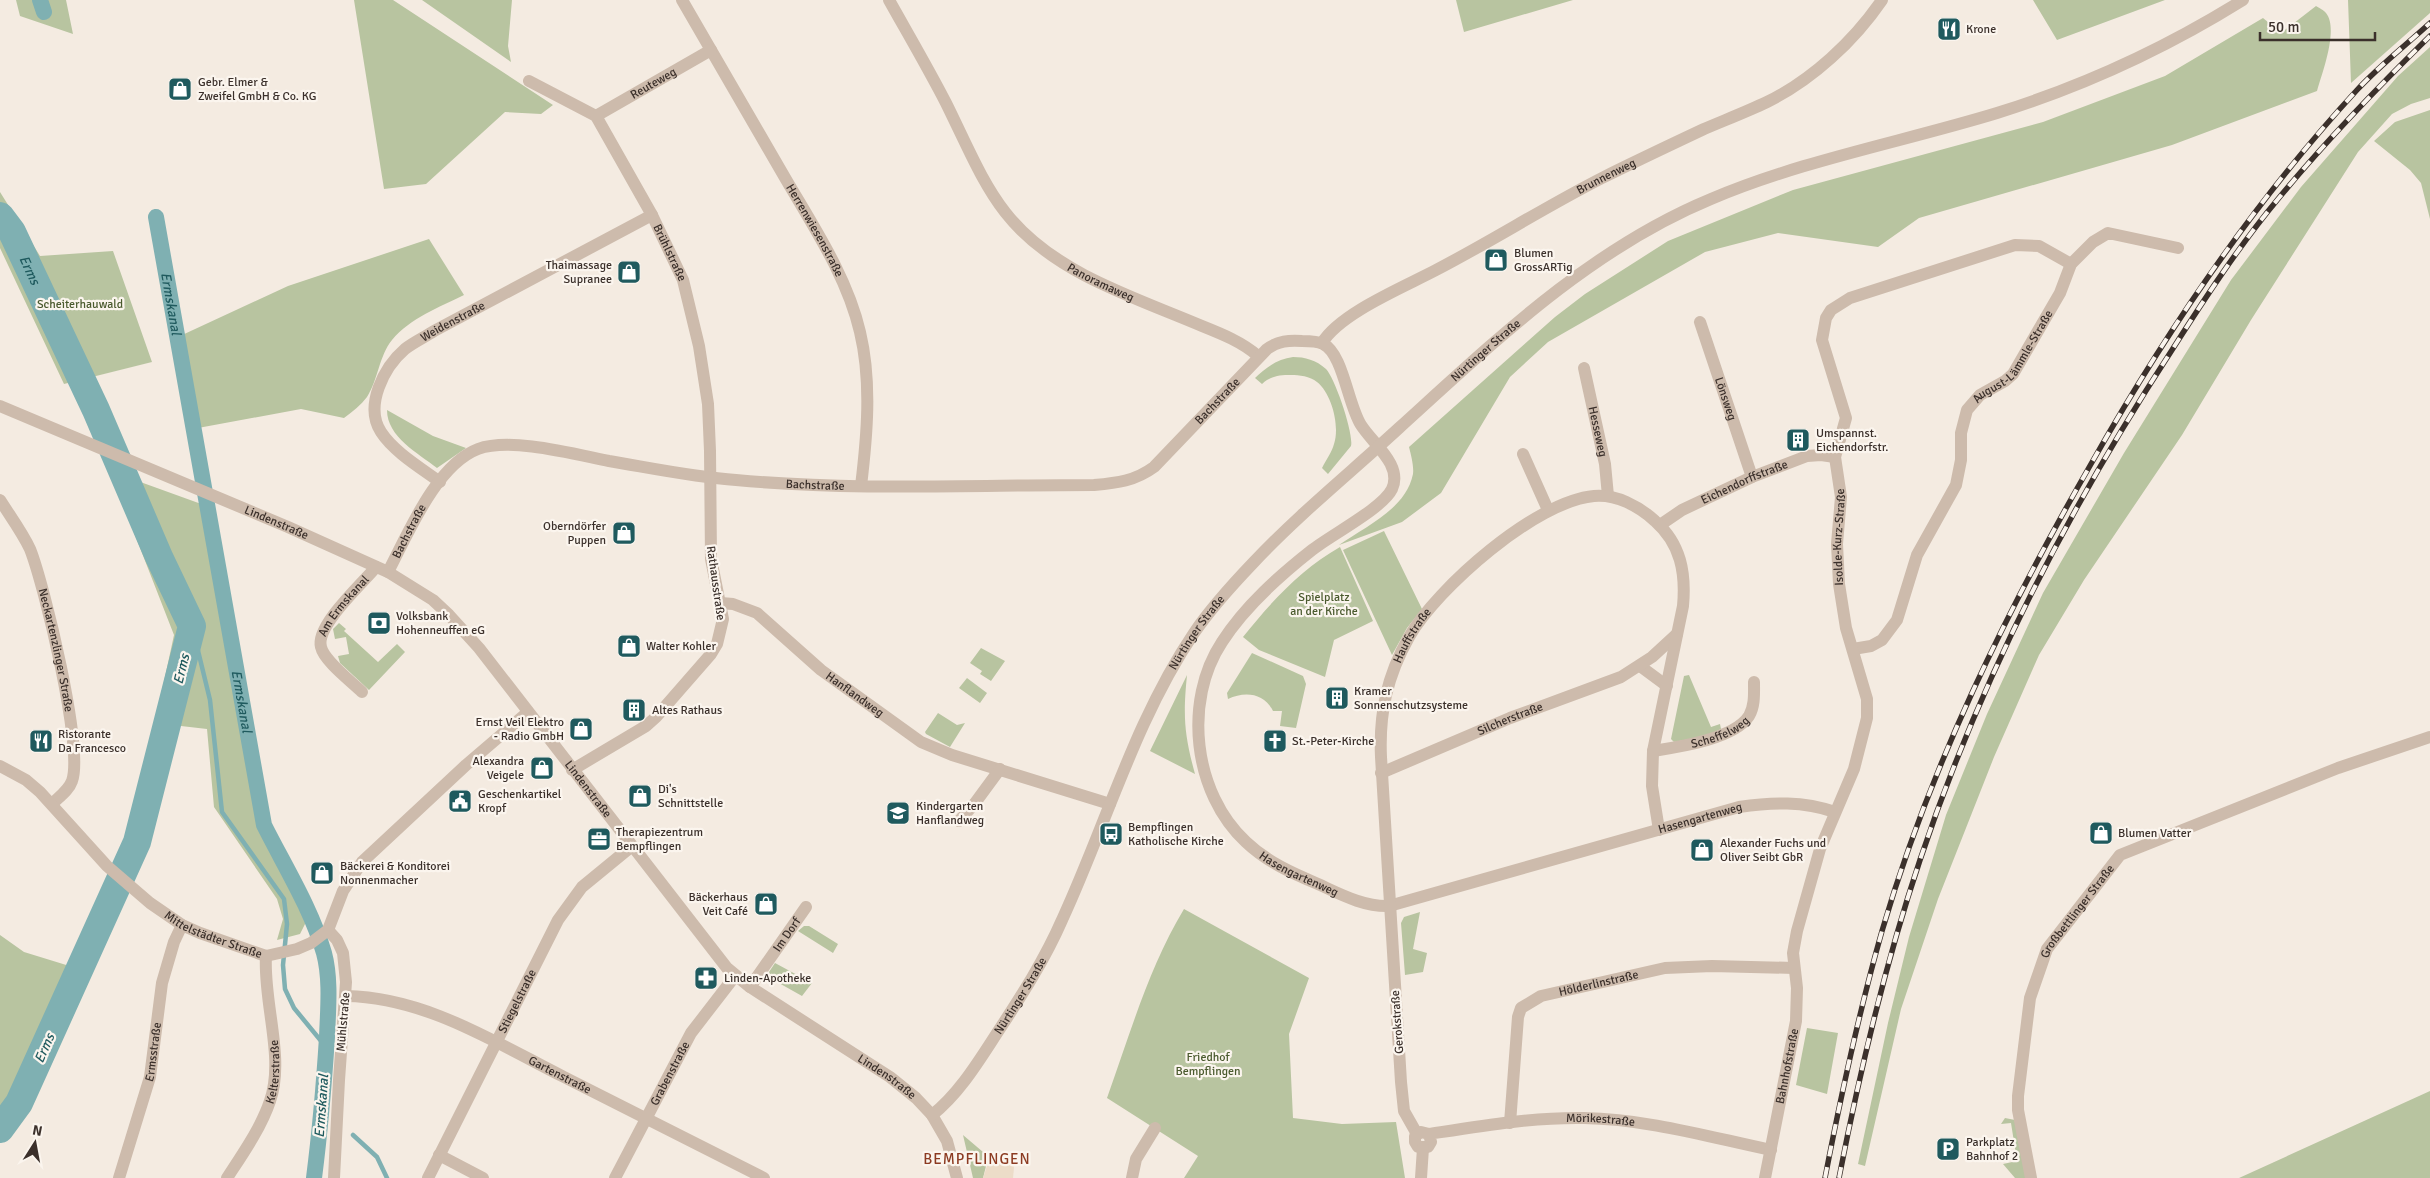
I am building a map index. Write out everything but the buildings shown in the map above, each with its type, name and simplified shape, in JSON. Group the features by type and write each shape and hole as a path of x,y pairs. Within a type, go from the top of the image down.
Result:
{"street":[{"name":"Herrenwiesenstraße","path":"682,0 831,257 851,303 861,333 867,381 866,434 861,486"},
{"name":"Panoramaweg","path":"890,0 925,63 983,180 1002,210 1024,234 1046,253 1083,274 1228,337 1258,356"},
{"name":"Brunnenweg","path":"1322,343 1336,327 1359,311 1444,266 1550,206 1652,154 1768,101 1792,87 1846,44 1868,21 1882,0"},
{"name":"Nürtinger Straße","path":"932,1115 955,1093 1032,978 1063,919 1110,804 1161,690 1181,654 1207,615 1269,546 1518,322 1601,259 1671,217 1735,189 1828,160 1995,114 2093,78 2158,49 2243,0"},
{"name":"Reuteweg","path":"596,116 711,50"},
{"path":"529,82 596,116"},
{"name":"Brühlstraße","path":"596,116 652,215 683,280 699,346 708,404 710,478"},
{"name":"Weidenstraße","path":"440,482 390,442 381,432 376,421 375,409 382,381 396,358 406,348 442,327 652,215"},
{"name":"August-Lämmle-Straße","path":"1853,649 1871,646 1882,640 1897,620 1920,549 1956,485 1961,460 1961,432 1967,410 1980,395 2005,381 2018,367 2060,293 2071,264 2093,242 2108,233 2178,248"},
{"name":"Isolde-Kurz-Straße","path":"1793,953 1810,881 1835,812 1854,769 1868,718 1867,699 1842,606 1839,584 1838,544 1841,498 1836,457 1846,418 1822,340 1826,318 1839,303 2015,245 2039,246 2071,264"},
{"name":"Lönsweg","path":"1700,322 1752,477"},
{"path":"1258,356 1275,344 1284,341 1322,343 1336,356 1353,410 1359,422 1378,448"},
{"name":"Bachstraße","path":"388,572 415,520 451,466 476,450 492,445 539,449 710,478 861,486 1094,485 1134,480 1154,468 1258,356"},
{"name":"Hesseweg","path":"1584,368 1604,464 1608,496"},
{"name":"Lindenstraße","path":"0,406 388,572 422,592 450,615 528,712 708,945 735,976 890,1077 916,1098 932,1115 947,1141 957,1178"},
{"name":"Hasengartenweg","path":"1378,448 1388,460 1393,470 1394,480 1388,496 1288,569 1235,623 1213,656 1204,677 1198,723 1203,758 1212,790 1226,818 1245,841 1272,862 1292,873 1360,902 1389,906 1722,811 1756,804 1797,803 1817,806 1835,812"},
{"path":"1523,454 1548,510"},
{"name":"Eichendorffstraße","path":"1660,525 1682,510 1752,477 1807,456 1836,457"},
{"name":"Rathausstraße","path":"572,770 646,726 702,666 717,644 723,619 711,559 710,478"},
{"name":"Hauffstraße","path":"1389,906 1380,720 1384,696 1396,663 1415,628 1466,572 1512,534 1548,510 1576,499 1608,496 1637,508 1660,525 1677,549 1684,573 1683,606 1653,751 1652,786 1659,830"},
{"name":"Neckartenzlinger Straße","path":"0,500 29,548 37,568 65,690 72,742 74,776 65,791 52,804"},
{"name":"Am Ermskanal","path":"362,692 325,655 320,647 321,639 329,620 376,567"},
{"name":"Hanflandweg","path":"721,604 733,604 757,613 821,670 921,742 947,753 1110,804"},
{"name":"Silcherstraße","path":"1382,773 1510,718 1605,685 1640,666 1676,634"},
{"path":"1640,666 1667,686"},
{"name":"Scheffelweg","path":"1653,751 1706,740 1740,725 1752,710 1754,682"},
{"path":"328,930 342,891 362,862 466,765 528,712"},
{"name":"Großbettlinger Straße","path":"2031,1178 2018,1110 2030,998 2047,949 2120,855 2338,768 2430,737"},
{"name":"Mittelstädter Straße","path":"0,766 26,780 52,804 108,866 144,898 182,925 239,948 271,956 311,943 328,930"},
{"path":"959,820 975,803 1000,769"},
{"name":"Stiegelstraße","path":"428,1178 496,1042 570,901 582,887 632,846"},
{"name":"Gerokstraße","path":"1389,906 1404,1110 1423,1134 1414,1139 1416,1144 1423,1148 1421,1178"},
{"name":"Im Dorf","path":"750,987 806,907"},
{"name":"Ermsstraße","path":"119,1178 150,1077 162,983 172,948 182,925"},
{"name":"Mühlstraße","path":"328,930 337,940 343,953 346,996 338,1080 334,1178"},
{"name":"Bahnhofstraße","path":"1765,1178 1796,1021 1798,988 1793,953"},
{"name":"Kelterstraße","path":"227,1178 264,1115 272,1092 274,1061 266,986 271,956"},
{"name":"Hölderlinstraße","path":"1510,1123 1518,1017 1521,1008 1530,1001 1582,986 1665,968 1712,966 1794,968"},
{"name":"Grabenstraße","path":"615,1178 691,1032 735,976"},
{"name":"Gartenstraße","path":"346,996 362,996 404,1003 496,1042 764,1178"},
{"name":"Mörikestraße","path":"1423,1134 1567,1118 1628,1121 1770,1150"},
{"path":"1132,1178 1136,1159 1155,1128"},
{"path":"439,1155 482,1178"}],"green space":[{"path":"16,0 66,0 73,34 20,16"},
{"path":"354,0 393,0 553,105 541,114 505,112 426,184 384,189"},
{"path":"422,0 512,0 508,46 511,62"},
{"path":"1456,0 1573,0 1464,32"},
{"path":"2033,0 2165,0 2057,40"},
{"path":"2348,0 2430,0 2430,13 2351,83"},
{"path":"2316,6 2326,13 2330,20 2331,29 2328,51 2317,91 2172,145 1919,218 1878,247 1778,233 1705,252 1548,342 1510,377 1441,493 1402,522 1339,545 1384,516 1402,497 1409,486 1413,474 1409,447 1555,317 1585,294 1668,241 1793,190 2043,122 2165,76 2263,18 2281,33"},
{"path":"2430,47 2430,98 2411,104 2392,114 2358,152 2251,320 2182,435 2084,580 2039,655 1994,757 1938,899 1901,1009 1865,1166 1858,1164 1888,1023 1909,937 1946,815 1987,714 2043,593 2124,453 2231,280 2301,187 2398,76"},
{"path":"2430,110 2430,219 2421,183 2410,170 2374,141 2395,122"},
{"name":"Scheiterhauwald","path":"0,192 40,256 113,251 152,362 64,384 0,248"},
{"path":"429,239 464,295 416,319 399,332 384,353 367,397 354,410 344,418 301,409 198,428 180,336 288,286"},
{"path":"1293,357 1310,360 1326,369 1339,394 1347,419 1351,446 1328,474 1322,468 1333,447 1336,428 1331,402 1322,387 1314,380 1301,376 1275,376 1262,384 1255,378 1272,364"},
{"path":"387,410 433,436 466,448 437,468 405,444 398,436 388,420"},
{"path":"110,471 204,505 223,628 259,823 307,920 300,934 277,940 283,919 277,899 214,807 207,729 155,723 174,635"},
{"path":"1384,531 1422,609 1407,628 1392,655 1343,550"},
{"name":"Spielplatz an der Kirche","path":"1340,547 1373,621 1334,640 1325,677 1259,650 1243,637 1287,587 1312,566"},
{"path":"339,623 346,629 344,631 378,662 397,644 405,652 369,690 340,663 338,656 349,654 346,637 335,639 333,629"},
{"path":"981,648 1005,661 991,681 980,674 982,671 970,663"},
{"path":"1252,653 1303,676 1306,684 1296,728 1280,726 1282,711 1273,711 1265,700 1259,697 1241,695 1228,699 1227,693"},
{"path":"1187,675 1185,725 1195,774 1150,751"},
{"path":"1689,675 1711,727 1720,724 1721,729 1706,736 1674,742 1671,739 1684,676"},
{"path":"967,678 987,693 980,703 959,688"},
{"path":"938,713 957,725 965,723 950,747 925,732"},
{"name":"Friedhof Bempflingen","path":"1184,909 1309,978 1289,1034 1293,1118 1342,1124 1396,1122 1405,1178 1184,1178 1198,1156 1107,1098 1150,977"},
{"path":"1420,912 1413,949 1427,953 1423,972 1405,975 1401,923 1404,917"},
{"path":"804,926 809,926 838,944 833,953 798,931"},
{"path":"0,935 24,952 76,968 0,1117"},
{"path":"775,963 812,983 802,996 770,978 769,972"},
{"path":"1807,1028 1838,1033 1827,1094 1796,1085"},
{"path":"2430,1091 2430,1178 2239,1178"},
{"path":"2005,1118 2015,1120 2028,1178 2015,1178 2003,1164 2017,1161 2011,1123 2001,1124"},
{"path":"963,1135 983,1152 994,1155 986,1166 983,1178 973,1178"}],"shaded area":[{"path":"1002,1152 1007,1154 1012,1160 1014,1168 1013,1178 983,1178 989,1160"}],"waterway":[{"name":"Ermskanal","path":"40,0 44,12"},
{"name":"Erms","path":"0,216 12,232 96,410 159,557 192,626 137,842 19,1103 0,1129"},
{"name":"Ermskanal","path":"156,217 264,825 305,904 319,936 328,973 327,1037 322,1108 314,1178"},
{"path":"192,626 210,700 222,812 284,899 287,924 283,965 285,989 294,1008 326,1047"},
{"path":"353,1135 377,1157 387,1178"}],"railway":[{"path":"1825,1178 1866,992 1901,870 1947,750 2000,634 2029,576 2091,464 2150,365 2213,270 2247,223 2319,133 2365,81 2430,23"},
{"path":"1839,1178 1874,1018 1907,899 1920,860 1970,727 1999,661 2063,533 2134,410 2236,254 2314,157 2371,95 2430,36"}],"place":[{"name":"Krone","path":"1949,29"},
{"name":"Gebr. Elmer & Zweifel GmbH & Co. KG","path":"180,89"},
{"name":"Blumen GrossARTig","path":"1496,260"},
{"name":"Thaimassage Supranee","path":"629,272"},
{"name":"Umspannst. Eichendorfstr.","path":"1798,440"},
{"name":"Oberndörfer Puppen","path":"624,533"},
{"name":"Volksbank Hohenneuffen eG","path":"379,623"},
{"name":"Walter Kohler","path":"629,646"},
{"name":"Kramer Sonnenschutzsysteme","path":"1337,698"},
{"name":"Altes Rathaus","path":"634,710"},
{"name":"Ernst Veil Elektro - Radio GmbH","path":"581,729"},
{"name":"Ristorante Da Francesco","path":"41,741"},
{"name":"St.-Peter-Kirche","path":"1275,741"},
{"name":"Alexandra Veigele","path":"542,768"},
{"name":"Di's Schnittstelle","path":"640,796"},
{"name":"Geschenkartikel Kropf","path":"460,801"},
{"name":"Kindergarten Hanflandweg","path":"898,813"},
{"name":"Blumen Vatter","path":"2101,833"},
{"name":"Bempflingen Katholische Kirche","path":"1111,834"},
{"name":"Therapiezentrum Bempflingen","path":"599,839"},
{"name":"Alexander Fuchs und Oliver Seibt GbR","path":"1702,850"},
{"name":"Bäckerei & Konditorei Nonnenmacher","path":"322,873"},
{"name":"Bäckerhaus Veit Café","path":"766,904"},
{"name":"Linden-Apotheke","path":"706,978"},
{"name":"Parkplatz Bahnhof 2","path":"1948,1149"}],"district":[{"name":"BEMPFLINGEN","path":"977,1159"}]}
